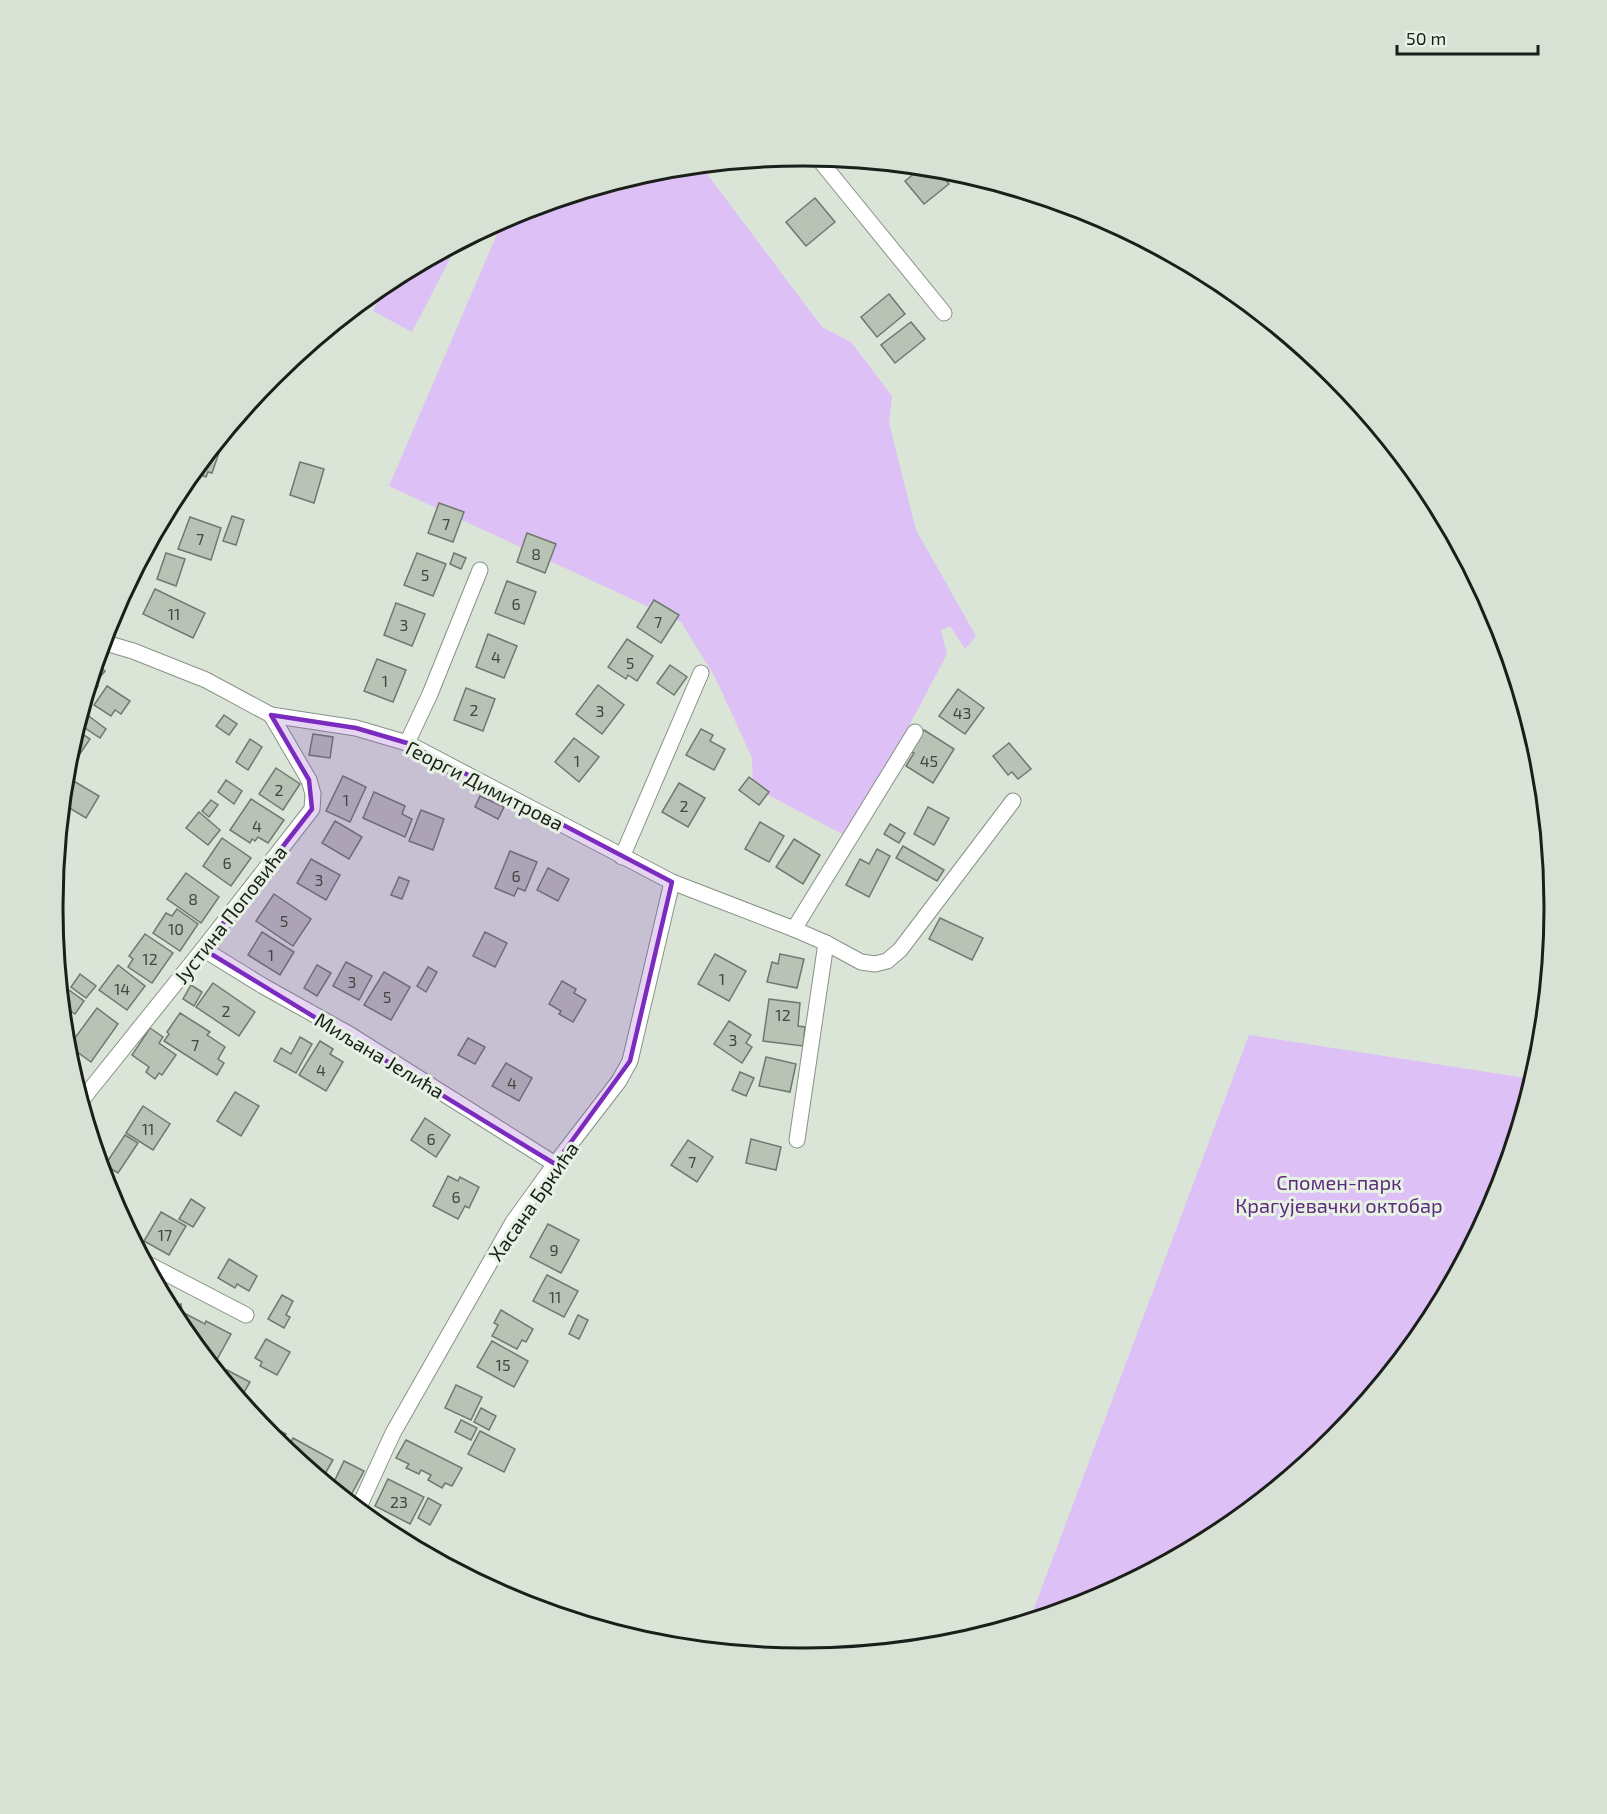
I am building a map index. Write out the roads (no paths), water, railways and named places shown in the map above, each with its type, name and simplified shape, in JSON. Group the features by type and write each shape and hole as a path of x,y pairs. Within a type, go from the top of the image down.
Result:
{"street":[{"path":"825,167 944,313"},
{"path":"407,743 480,570"},
{"name":"Георги Димитрова","path":"111,645 133,651 206,680 271,715 356,728 407,743 672,882 794,929 861,962 875,964 887,961 900,950 1013,801"},
{"path":"622,857 701,674"},
{"name":"Јустина Поповића","path":"87,1094 312,809 313,794 309,780 271,715"},
{"path":"794,929 915,732"},
{"name":"Хасана Бркића","path":"362,1501 393,1432 513,1222 619,1081 630,1061 672,882"},
{"path":"797,1140 826,943"},
{"name":"Миљана Јелића","path":"203,949 349,1034 555,1164"},
{"path":"158,1269 246,1315"}],"park label":[{"name":"Спомен-парк Крагујевачки октобар","path":"1339,1194"}]}
